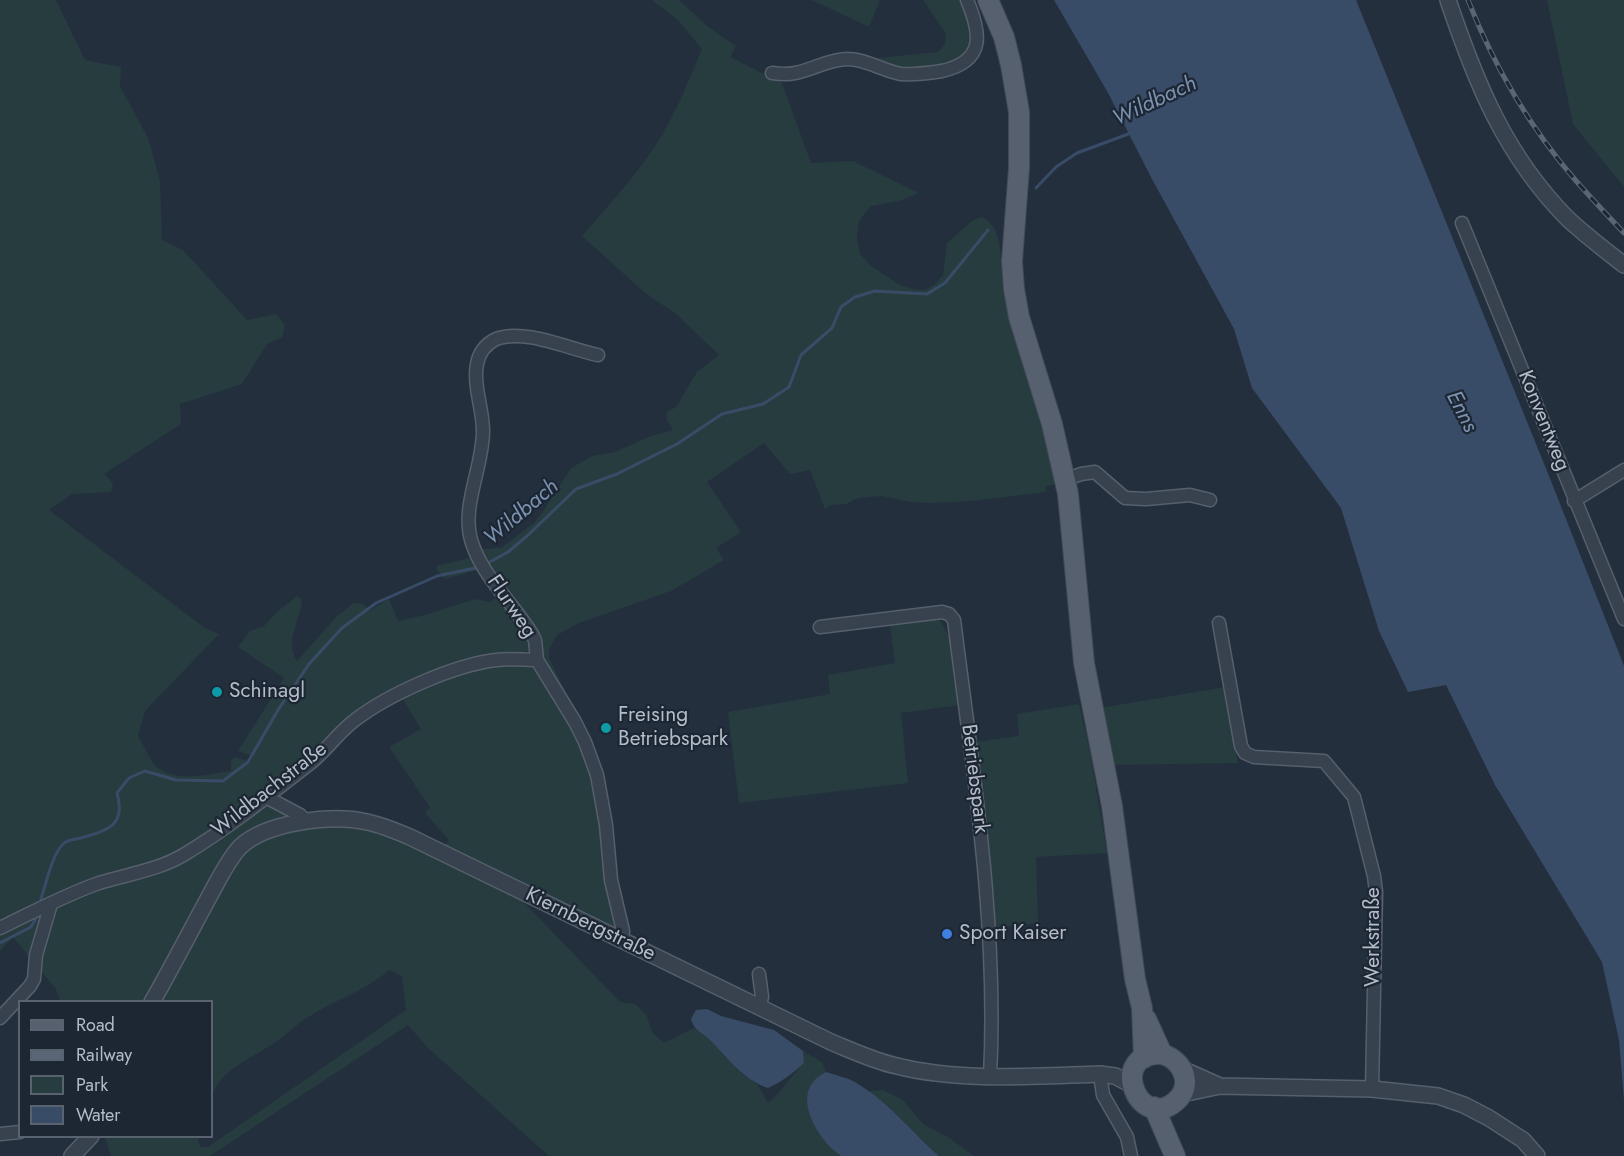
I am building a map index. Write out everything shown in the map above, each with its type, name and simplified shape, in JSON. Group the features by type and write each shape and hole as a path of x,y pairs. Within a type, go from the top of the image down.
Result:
{"main road":[{"path":"988,0 1004,37 1020,112 1019,168 1012,261 1014,289 1019,317 1052,424 1065,480 1074,545 1084,663 1112,806 1135,979 1142,1008 1131,1069 1133,1092 1142,1102 1169,1102"},
{"path":"1131,1069 1174,1059 1182,1069 1185,1082 1169,1102 1174,1152"}],"street":[{"path":"772,73 793,74 842,59 855,59 902,74 921,74 951,69 964,63 976,47 978,37 975,21 967,0"},
{"path":"1448,0 1478,84 1511,149 1537,185 1563,214 1624,265"},
{"name":"Konventweg","path":"1462,223 1624,619"},
{"name":"Flurweg","path":"598,355 517,336 495,340 481,352 477,372 483,429 482,448 467,519 468,531 478,558 532,634 535,640 537,660 565,703 592,758 601,794 611,880 623,931 622,940"},
{"path":"1574,501 1624,470"},
{"path":"1065,480 1095,472 1125,498 1146,499 1190,495 1210,500"},
{"name":"Betriebspark","path":"820,627 942,612 950,614 954,620 988,898 990,1077"},
{"name":"Werkstraße","path":"1219,622 1241,746 1245,753 1254,757 1324,761 1354,796 1376,892 1372,1089"},
{"name":"Wildbachstraße","path":"0,928 97,884 168,864 187,853 266,798 315,759 349,724 378,704 423,683 480,663 498,660 537,660"},
{"path":"266,798 300,815 307,822"},
{"name":"Kiernbergstraße","path":"153,1000 227,866 240,848 261,833 307,822 348,819 384,826 456,859 831,1042 876,1061 917,1071 990,1077 1131,1069"},
{"path":"0,1018 34,980 36,955 51,904"},
{"path":"759,974 762,997 759,1007"},
{"path":"1131,1069 1103,1095 1127,1137 1131,1156"},
{"path":"1182,1069 1220,1086"},
{"path":"1169,1102 1220,1086 1372,1089 1438,1096 1464,1105 1522,1140 1537,1156"},
{"path":"0,1134 18,1132"},
{"path":"72,1156 90,1138"}],"green space":[{"path":"0,0 56,0 85,60 121,67 120,86 148,138 160,181 162,240 183,250 247,320 276,314 285,325 282,337 267,344 242,384 180,404 181,424 104,474 113,483 111,492 72,494 49,510 205,628 219,634 145,711 138,736 152,762 166,773 184,776 231,771 231,761 234,757 251,762 253,756 238,751 284,678 238,647 250,631 264,626 297,596 302,599 292,646 297,661 337,616 354,603 364,604 369,611 389,599 398,621 475,599 490,602 500,595 531,644 528,651 520,656 522,664 532,667 541,676 577,733 591,769 618,929 613,931 442,848 449,840 425,813 430,807 389,747 421,729 396,688 267,792 317,816 245,840 149,1000 60,1000 56,989 13,937 0,951"},
{"path":"652,0 679,0 707,26 736,46 730,57 782,83 811,163 853,161 919,193 899,201 871,206 859,221 857,237 860,254 871,266 900,285 925,290 934,285 943,275 947,243 973,220 982,217 993,226 998,238 1002,266 1007,271 1059,483 1045,487 1046,492 971,501 911,502 881,496 855,499 846,504 832,505 825,509 810,470 790,474 764,443 707,482 741,532 716,548 724,560 671,591 579,623 557,635 549,649 549,658 589,745 550,672 541,647 543,637 536,633 487,567 480,549 501,548 534,523 571,468 592,456 615,452 648,437 673,430 666,419 667,412 676,407 697,372 719,355 676,314 644,292 582,236 629,181 655,146 675,111 702,49 678,20"},
{"path":"812,0 880,0 869,27"},
{"path":"923,0 962,0 968,11 974,44 958,62 913,72 876,60 938,52 945,44 946,34"},
{"path":"1547,0 1624,0 1624,187 1573,124"},
{"path":"469,558 481,569 445,579 437,570 437,566"},
{"path":"939,619 951,640 960,705 901,713 908,783 739,803 728,712 830,694 828,675 895,663 890,626"},
{"path":"1226,687 1229,718 1238,763 1113,765 1100,708"},
{"path":"1079,704 1090,752 1107,853 1036,857 1038,923 995,928 992,883 975,742 1019,736 1017,714"},
{"path":"346,825 376,831 517,895 620,1002 635,1004 646,1014 652,1032 664,1043 694,1028 708,1037 741,1073 757,1084 768,1103 804,1063 803,1051 822,1062 826,1072 819,1076 824,1141 841,1156 549,1156 428,1048 408,1025 210,1156 111,1156 105,1138 199,1138 200,1147 208,1147 406,1010 402,976 389,970 371,984 320,1010 240,1064 223,1078 213,1094 213,1000 159,1000 187,945 246,846 291,830"},
{"path":"883,1090 903,1100 923,1124 948,1137 974,1156 939,1156 890,1108 867,1091"}],"water":[{"name":"Enns","path":"1054,0 1356,0 1624,666 1624,1100 1619,1040 1602,962 1495,785 1446,685 1408,692 1379,631 1341,508 1252,388 1234,329 1107,91"},
{"path":"707,1009 721,1016 774,1030 803,1051 804,1063 773,1086 768,1088 759,1084 736,1068 694,1026 691,1019 696,1010"},
{"path":"826,1072 847,1078 877,1097 939,1156 841,1156 818,1132 807,1104 810,1086 816,1078"}],"waterway":[{"name":"Wildbach","path":"1036,188 1056,167 1077,153 1131,133"},
{"name":"Wildbach","path":"486,564 508,552 576,489 617,474 677,444 722,414 763,404 789,387 801,355 832,328 841,307 855,297 875,291 927,294 945,283 988,230"},
{"name":"Wildbach","path":"41,899 60,848 68,841 100,832 113,824 119,812 117,793 129,778 145,771 176,780 223,781 248,762 278,710 309,664 342,628 376,603 437,576 480,567"},
{"name":"Wildbach","path":"0,943 31,927 38,915"}],"railway":[{"path":"1468,0 1489,49 1529,118 1560,161 1624,233"}],"place":[{"name":"Schinagl","path":"217,692"},
{"name":"Freising Betriebspark","path":"606,728"},
{"name":"Sport Kaiser","path":"947,934"}]}
